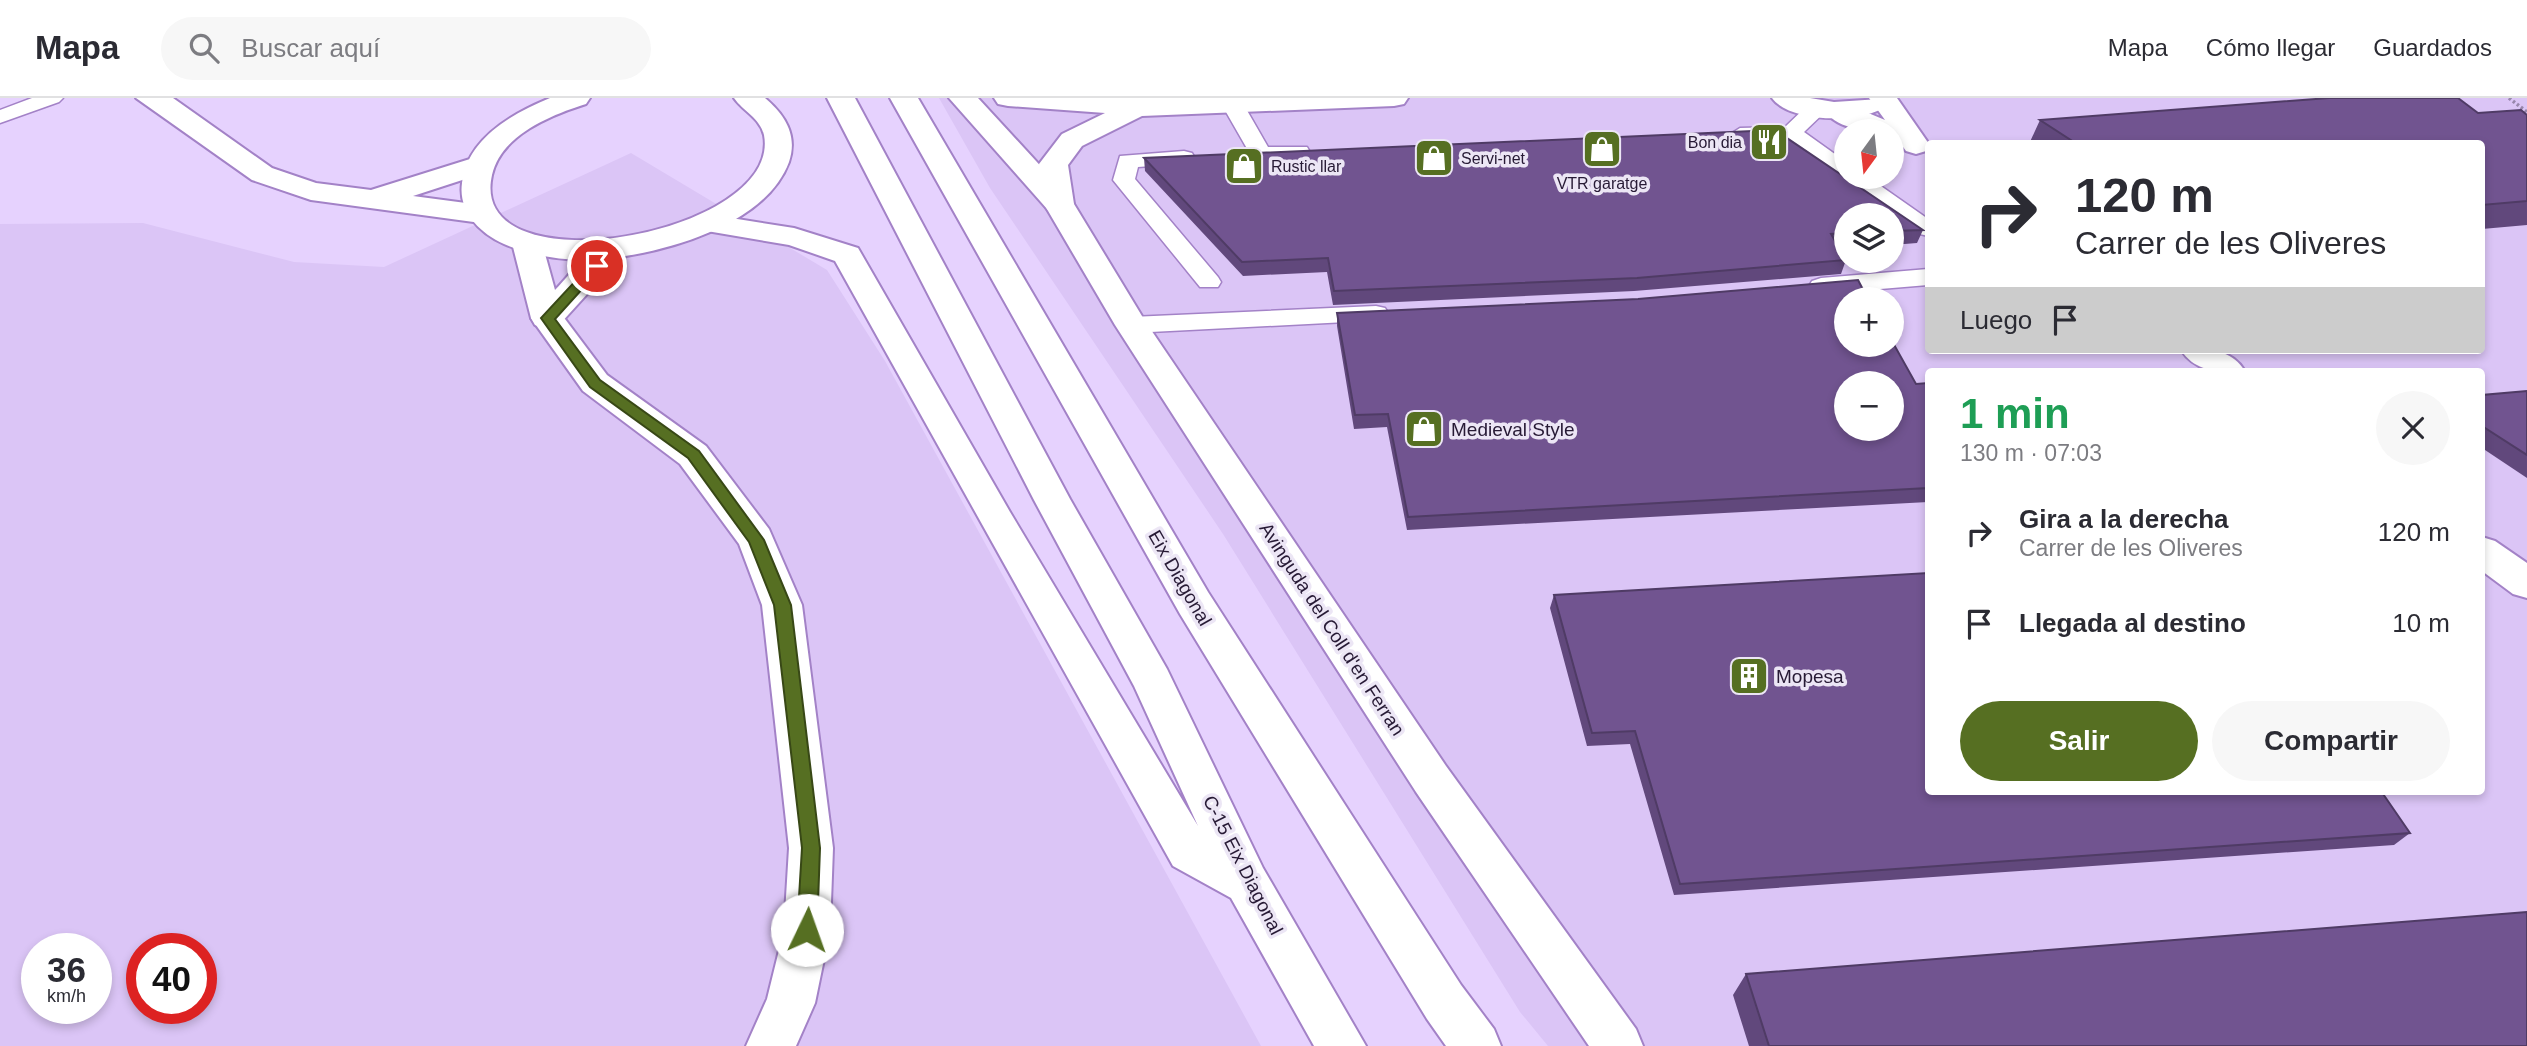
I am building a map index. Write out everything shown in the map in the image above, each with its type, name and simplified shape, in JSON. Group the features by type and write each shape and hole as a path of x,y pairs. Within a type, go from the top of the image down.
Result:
{"main road":[{"path":"150,98 161,102 262,174 311,191 481,214"},
{"path":"576,98 533,107 480,165 474,191 481,214 492,226 527,243 567,250 613,249 661,240 706,223 742,202 767,178 779,153 779,130 766,110 748,98"},
{"name":"C-15 Eix Diagonal","path":"841,98 1052,500 1152,681 1247,883 1341,1046"},
{"name":"Eix Diagonal","path":"904,98 1194,603 1444,1002 1476,1046"},
{"path":"963,98 1059,204"},
{"path":"1008,98 1055,104 1105,104 1137,108 1394,98"},
{"path":"1786,98 1853,119"},
{"path":"1828,110 1858,109 1883,98 1912,143"},
{"path":"1059,204 1052,164 1072,140 1137,108"},
{"path":"374,199 480,165"},
{"name":"Avinguda del Coll d'en Ferran","path":"1059,204 1132,325 1431,779 1618,1046"},
{"path":"706,223 794,237 848,256 997,522 1189,852 1247,883"},
{"path":"527,243 547,318 595,383 693,455 756,540 782,605 811,848 807,930 792,1003 771,1046"},
{"path":"547,318 613,249"},
{"path":"2204,354 2224,368"},
{"path":"2485,553 2527,583"}],"lane":[{"path":"0,117 52,98"},
{"path":"1233,105 1261,154"},
{"path":"1722,135 1791,133 1828,110"},
{"path":"1791,133 1834,163"},
{"path":"1234,155 1315,151"},
{"path":"1208,156 1128,161 1124,180 1209,282"},
{"path":"1870,189 1925,227"},
{"path":"1795,288 1925,277"},
{"path":"1132,325 1397,313"}],"path":[{"path":"2509,98 2527,112"}],"shaded area":[{"path":"939,98 2527,98 2527,1046 1548,1046 1520,1012 1223,534 990,188"},
{"path":"631,153 827,270 885,361 1261,1046 0,1046 0,224 143,223 294,262 384,267"}],"building":[{"path":"2329,98 2458,98 2478,113 2521,110 2527,115 2527,201 2485,205 2485,140 2071,140 2040,120"},
{"path":"1775,130 1834,170 1834,189 1862,189 1883,203 1834,203 1834,234 1831,234 1834,239 1834,261 1637,278 1334,291 1328,258 1242,262 1144,158"},
{"path":"1904,217 1923,230 1904,231"},
{"path":"1858,280 1862,287 1834,287 1834,357 1901,357 1916,384 1925,383 1925,488 1408,517 1388,414 1355,415 1337,313 1638,299"},
{"path":"2527,391 2527,455 2485,428 2485,395"},
{"name":"Mopesa","path":"1925,573 1925,795 2384,795 2410,833 1680,884 1635,731 1592,733 1554,595"},
{"path":"2527,912 2527,1046 1769,1046 1746,974"}],"place":[{"name":"Bon dia","path":"1769,142"},
{"name":"VTR garatge","path":"1602,149"},
{"name":"Servi-net","path":"1434,158"},
{"name":"Rustic llar","path":"1244,166"},
{"name":"Medieval Style","path":"1424,429"},
{"name":"Mopesa","path":"1749,676"}],"route":[{"path":"597,266 547,318 595,383 693,455 756,540 782,605 811,848 807,930"}]}
